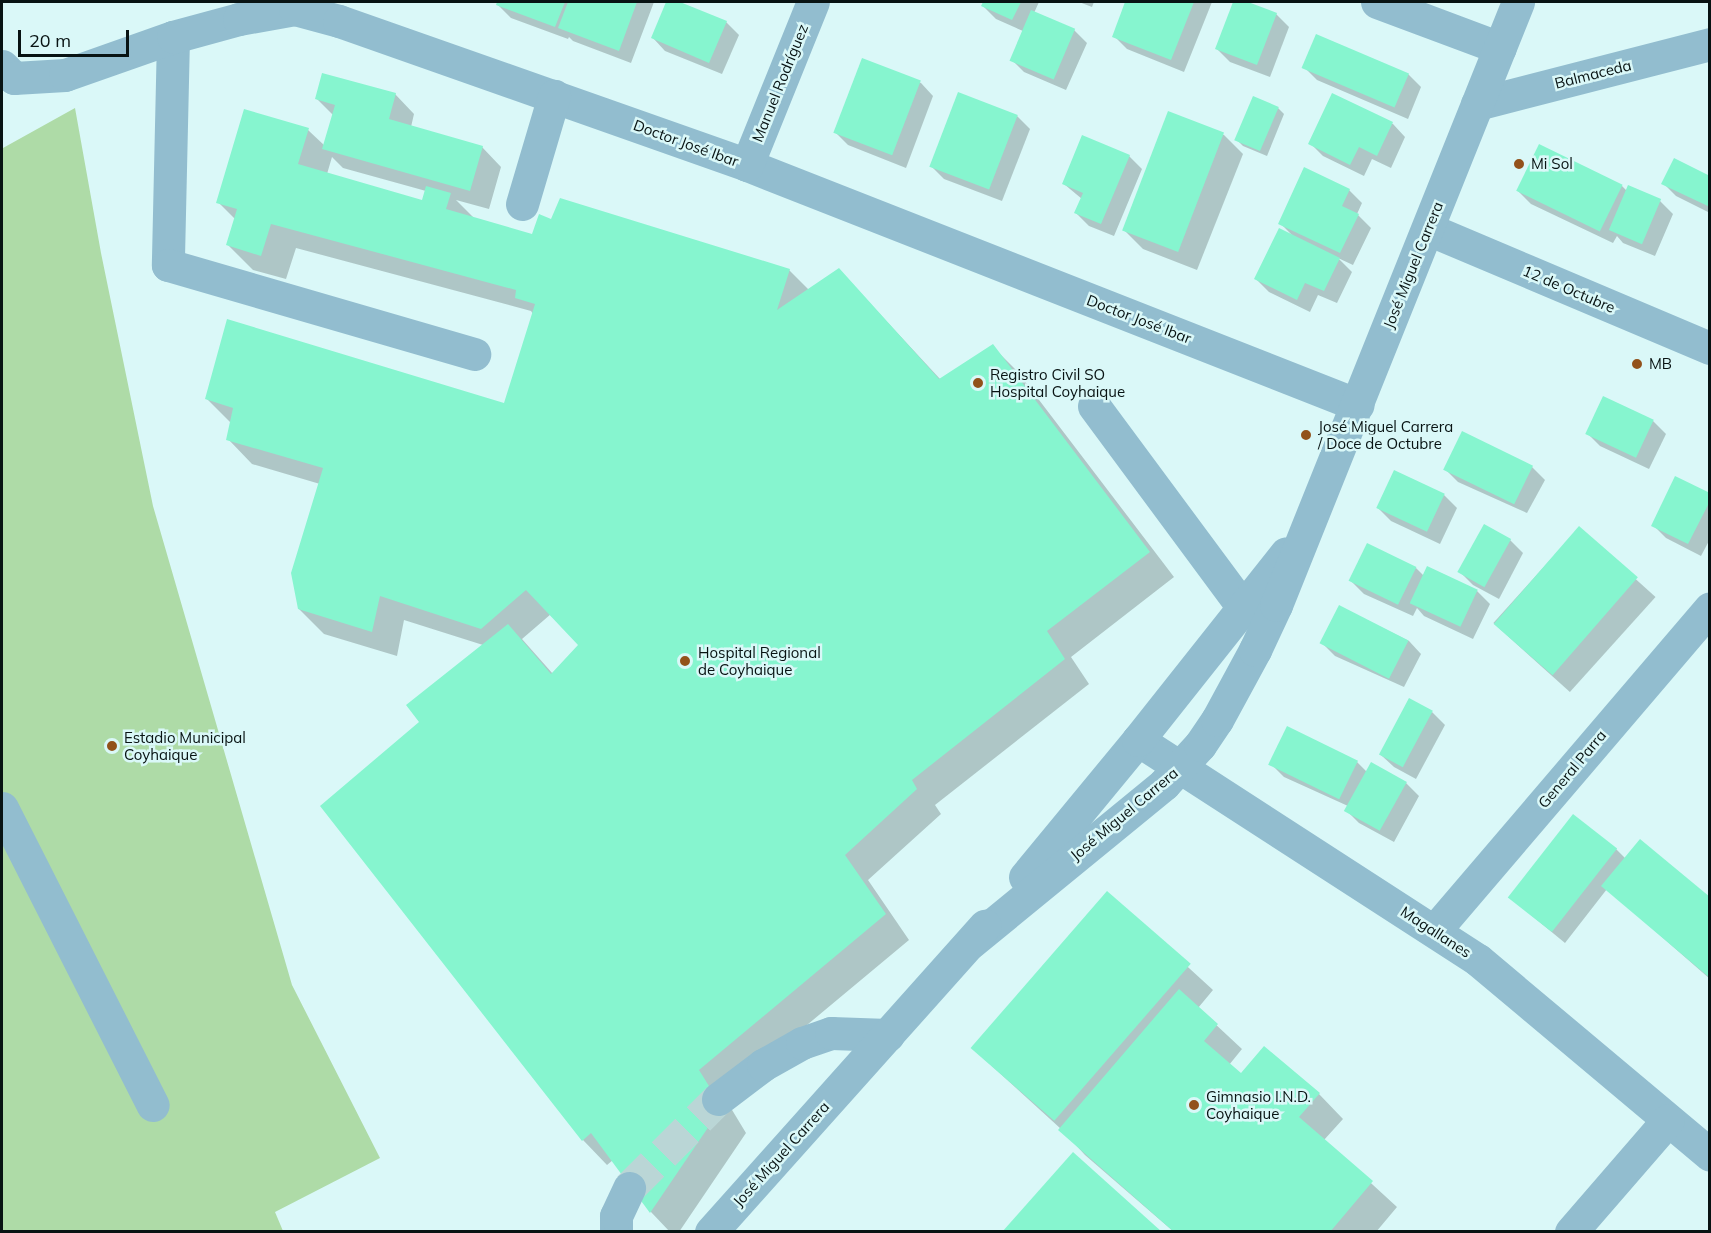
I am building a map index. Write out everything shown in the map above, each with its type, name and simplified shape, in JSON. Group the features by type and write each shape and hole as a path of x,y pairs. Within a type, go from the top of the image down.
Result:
{"street":[{"name":"Manuel Rodríguez","path":"747,165 813,2"},
{"path":"1377,2 1500,48"},
{"name":"José Miguel Carrera","path":"970,943 1164,784 1212,728 1237,684 1276,605 1518,2"},
{"name":"Doctor José Ibar","path":"2,66 15,78 65,75 173,37 239,19 295,9 339,21 747,165 1358,405"},
{"path":"173,37 168,265 474,354"},
{"name":"Balmaceda","path":"1477,104 1710,44"},
{"path":"522,204 555,96"},
{"name":"12 de Octubre","path":"1428,229 1710,348"},
{"path":"1094,406 1242,606"},
{"name":"José Miguel Carrera","path":"711,1232 970,943 1138,740 1306,528"},
{"name":"General Parra","path":"1435,930 1710,608"},
{"name":"Magallanes","path":"1138,740 1435,930 1514,988 1710,1155"},
{"path":"2,808 153,1106"},
{"path":"718,1099 763,1065 802,1043 831,1034 888,1035"},
{"path":"1571,1232 1668,1120"},
{"path":"616,1232 616,1216 629,1188"}],"green space":[{"name":"Estadio Municipal Coyhaique","path":"75,108 101,253 153,506 292,985 380,1158 275,1212 283,1231 2,1231 2,146 3,148"}],"building":[{"path":"497,2 565,2 555,27 496,5"},
{"path":"568,2 637,2 619,51 558,28"},
{"path":"666,2 680,2 727,21 709,63 651,38"},
{"path":"983,2 1021,2 1012,20 981,6"},
{"path":"1125,2 1194,2 1171,60 1112,37"},
{"path":"1233,2 1248,2 1277,13 1257,65 1215,49"},
{"path":"1031,10 1075,29 1054,79 1010,61"},
{"path":"1316,34 1409,73 1395,108 1302,68"},
{"path":"862,58 921,81 892,155 833,133"},
{"path":"322,73 396,93 389,119 483,146 470,191 322,149 335,105 315,99"},
{"path":"958,92 1018,115 989,190 929,167"},
{"path":"1332,93 1393,122 1377,156 1359,147 1350,165 1308,144"},
{"path":"1253,96 1279,107 1260,151 1234,140"},
{"path":"244,109 309,128 298,164 422,200 426,186 451,193 446,209 532,234 539,214 551,219 560,198 790,269 777,310 839,268 939,379 993,344 1150,552 1047,631 1065,659 912,780 917,789 845,855 886,914 699,1070 722,1107 650,1213 591,1133 582,1141 320,806 419,722 406,705 508,624 551,674 578,645 526,590 481,629 380,596 372,632 298,609 291,573 323,468 226,440 233,408 205,399 227,319 504,403 535,304 515,298 516,290 271,224 261,256 226,245 237,209 216,203"},
{"path":"1168,111 1224,133 1178,252 1122,230"},
{"path":"1082,135 1130,155 1101,224 1074,213 1083,193 1062,184"},
{"path":"1539,144 1623,185 1600,232 1516,191"},
{"path":"1674,158 1710,176 1710,207 1661,184"},
{"path":"1304,167 1350,189 1342,206 1359,214 1340,253 1278,224"},
{"path":"1628,185 1661,199 1642,244 1609,230"},
{"path":"1279,228 1340,258 1324,291 1305,283 1297,300 1254,279"},
{"path":"1603,396 1654,420 1636,458 1585,434"},
{"path":"1462,431 1533,466 1514,504 1443,470"},
{"path":"1394,470 1445,494 1427,532 1376,508"},
{"path":"1675,476 1710,493 1710,501 1688,544 1651,526"},
{"path":"1484,524 1511,539 1484,587 1457,572"},
{"path":"1579,526 1638,577 1553,675 1494,624"},
{"path":"1367,543 1416,567 1398,605 1349,581"},
{"path":"1427,566 1478,590 1460,627 1410,603"},
{"path":"1339,605 1408,640 1389,679 1319,643"},
{"path":"1409,698 1433,711 1403,767 1379,755"},
{"path":"1287,726 1358,761 1339,799 1268,765"},
{"path":"1371,762 1407,782 1380,831 1344,811"},
{"path":"1573,814 1617,848 1552,932 1508,898"},
{"path":"1640,839 1710,897 1710,978 1601,886"},
{"path":"1107,891 1191,964 1054,1121 971,1048"},
{"name":"Gimnasio I.N.D. Coyhaique","path":"1179,989 1218,1024 1204,1041 1241,1073 1264,1046 1320,1093 1299,1117 1373,1181 1330,1232 1174,1232 1058,1130"},
{"path":"1073,1152 1162,1232 1002,1232"}],"tunnel":[{"path":"629,1188 718,1099"}],"place":[{"name":"Mi Sol","path":"1519,164"},
{"name":"MB","path":"1637,364"},
{"name":"Registro Civil SO Hospital Coyhaique","path":"978,383"},
{"name":"José Miguel Carrera / Doce de Octubre","path":"1306,435"},
{"name":"Hospital Regional de Coyhaique","path":"685,661"},
{"name":"Estadio Municipal Coyhaique","path":"112,746"},
{"name":"Gimnasio I.N.D. Coyhaique","path":"1194,1105"}]}
